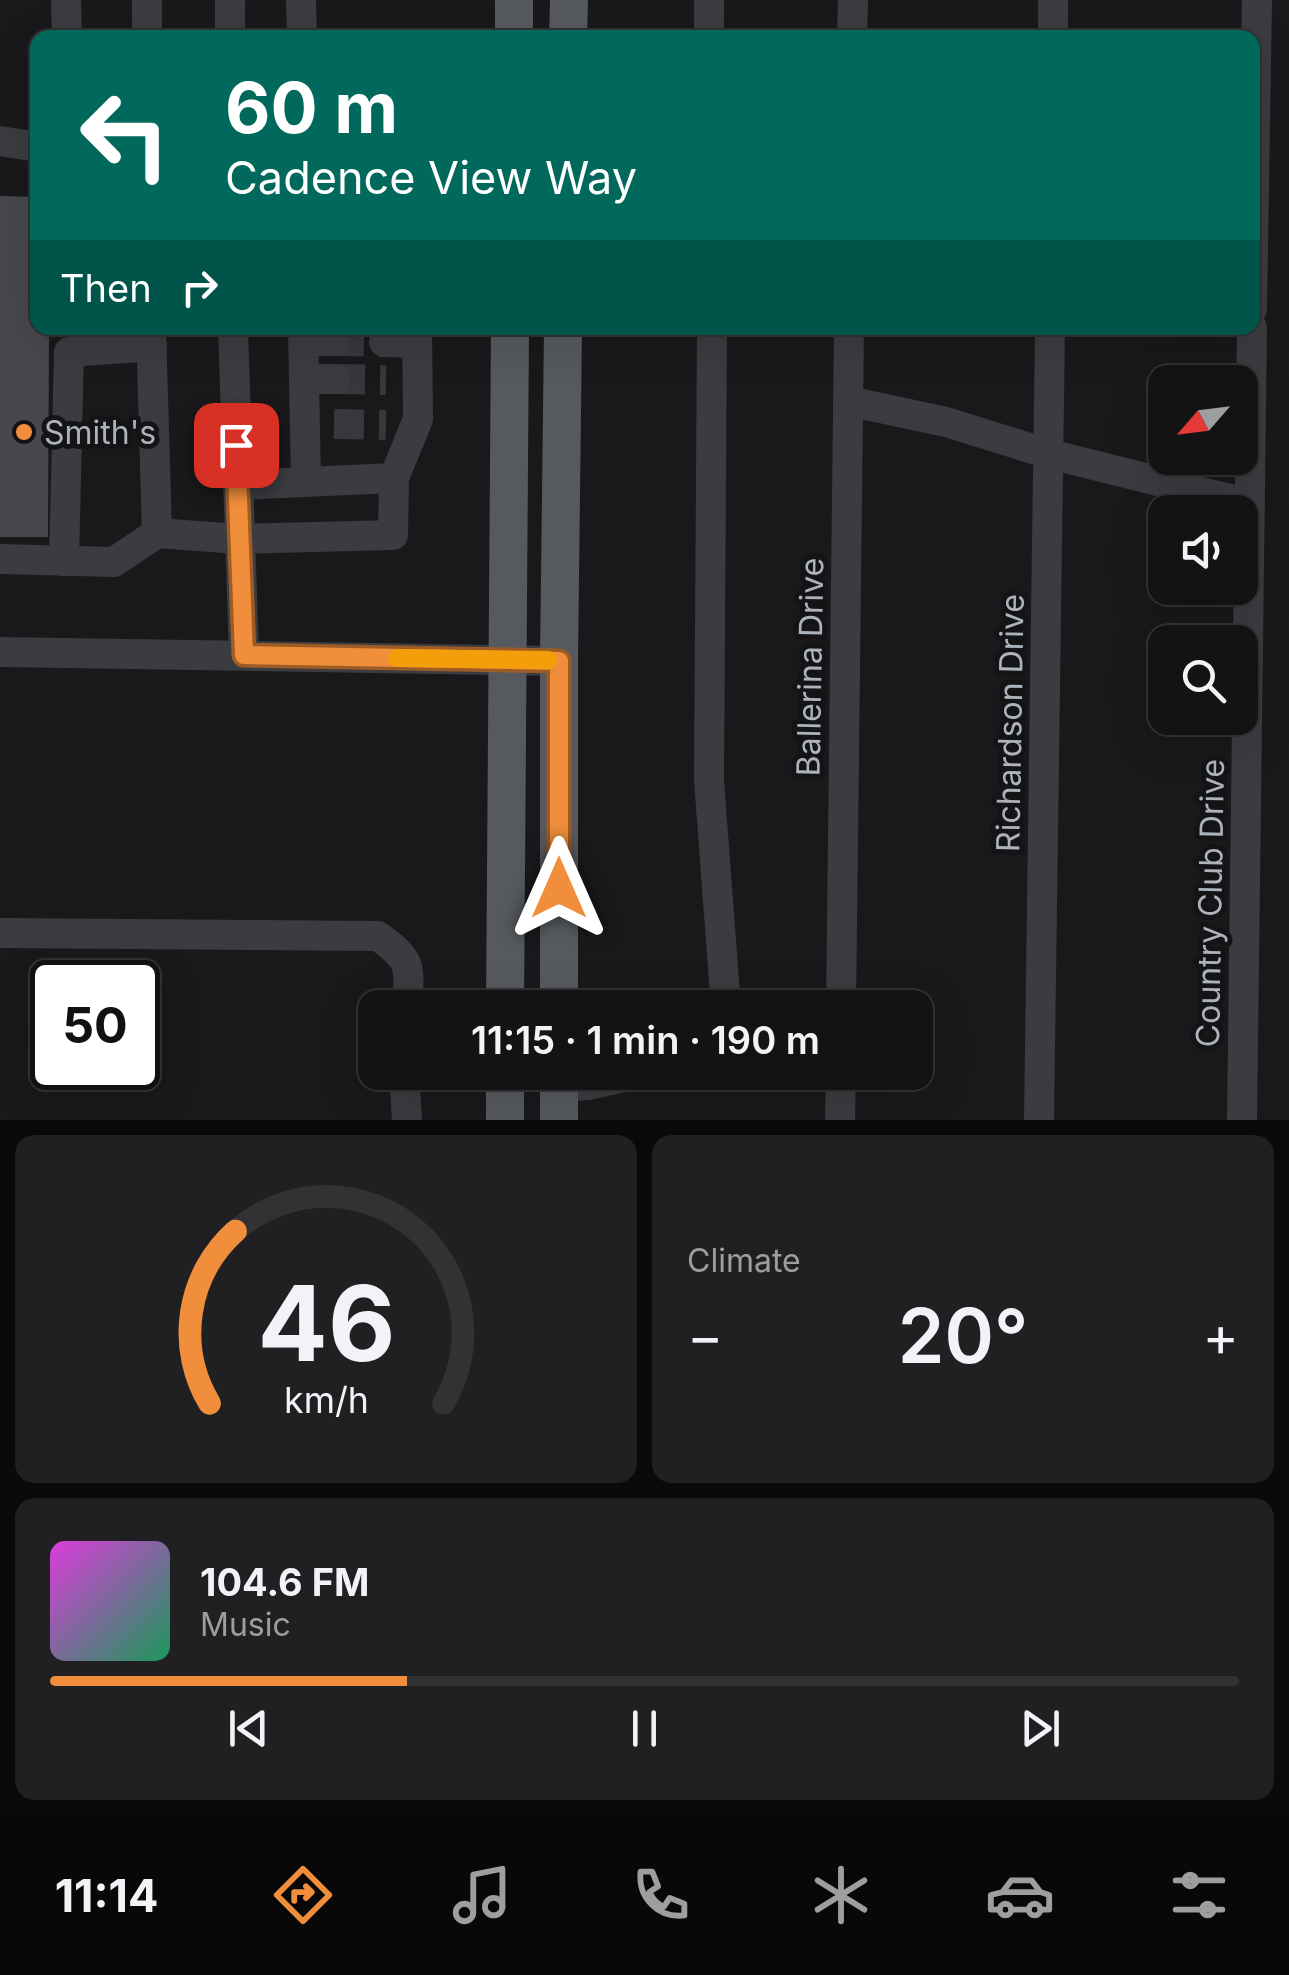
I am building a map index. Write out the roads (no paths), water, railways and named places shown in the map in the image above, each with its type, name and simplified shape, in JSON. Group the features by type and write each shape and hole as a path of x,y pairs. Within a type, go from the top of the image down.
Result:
{"main road":[{"path":"514,0 514,30"},
{"path":"568,30 569,0"},
{"path":"505,990 510,335"},
{"path":"559,990 563,335"},
{"path":"505,1090 505,1120"}],"street":[{"path":"66,0 67,30"},
{"path":"147,0 147,30"},
{"path":"230,0 230,30"},
{"path":"301,0 302,30"},
{"path":"709,0 709,30"},
{"path":"852,30 853,0"},
{"path":"1052,30 1053,0"},
{"path":"1257,0 1257,30"},
{"path":"0,141 30,146"},
{"path":"233,335 244,655"},
{"path":"0,560 114,562 157,533 240,539 393,535 400,426 418,418 417,335 384,342"},
{"path":"712,335 709,780 725,990"},
{"name":"Ballerina Drive","path":"842,990 849,335"},
{"name":"Richardson Drive","path":"1039,1120 1050,335"},
{"name":"Country Club Drive","path":"1250,495 1252,335"},
{"path":"306,482 320,423 320,379 314,336"},
{"path":"64,560 69,340 152,337 157,533"},
{"path":"386,380 417,382"},
{"path":"848,401 946,422 1049,454 1214,495"},
{"path":"238,484 394,478"},
{"name":"Country Club Drive","path":"1242,1120 1249,605"},
{"path":"0,652 559,661"},
{"path":"0,933 378,936 400,951 409,966 408,990"},
{"path":"405,1090 407,1120"},
{"path":"840,1120 841,1090"}],"tunnel":[{"path":"334,341 384,342"},
{"path":"335,379 386,380"},
{"path":"334,424 386,425"}],"place":[{"name":"Smith's","path":"24,432"}]}
